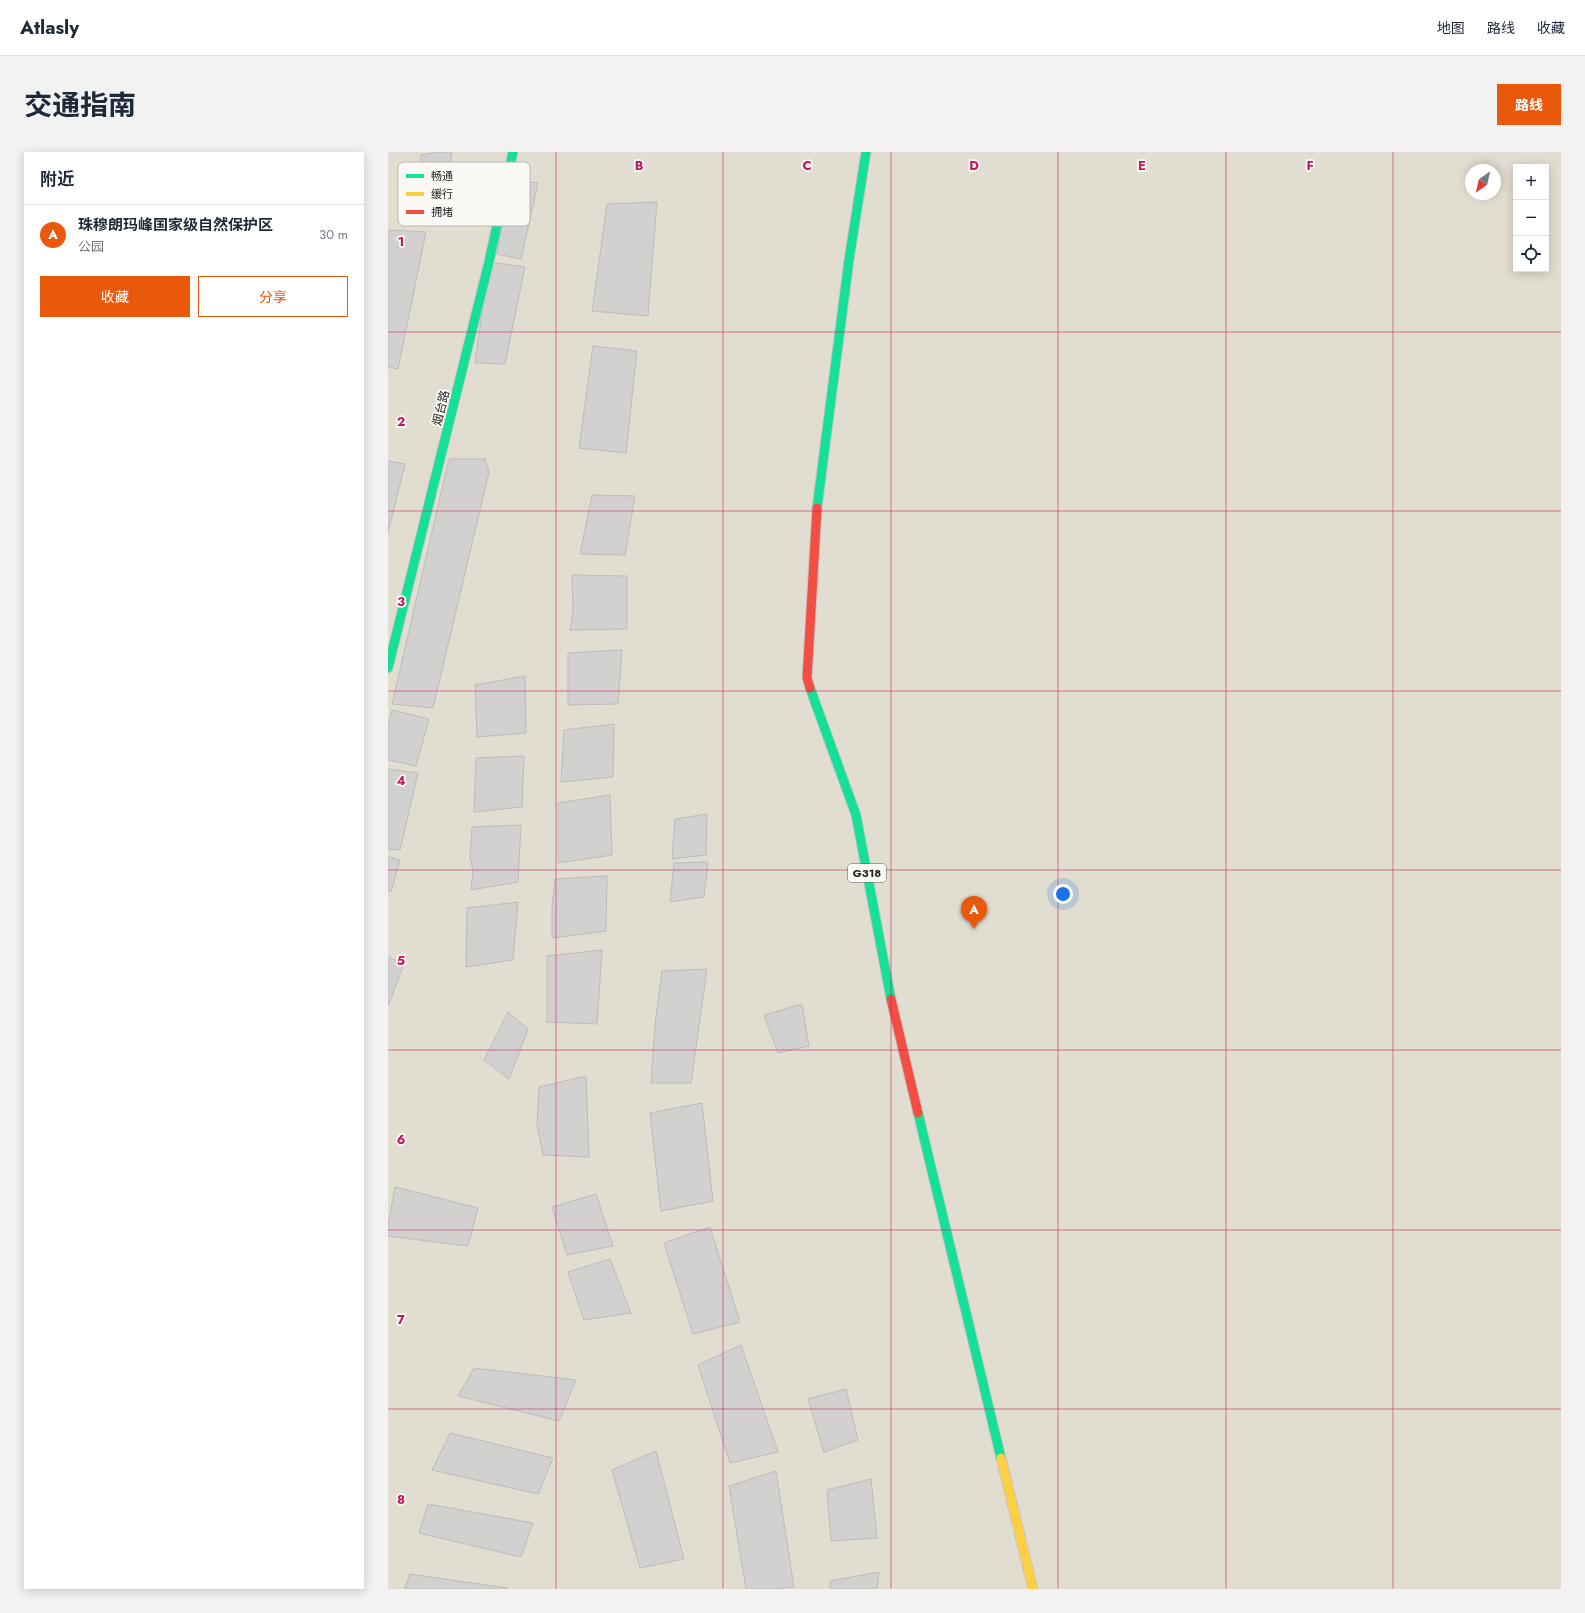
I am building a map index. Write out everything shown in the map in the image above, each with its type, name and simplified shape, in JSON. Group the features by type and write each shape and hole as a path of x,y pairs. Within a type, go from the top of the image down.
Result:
{"main road":[{"name":"烟台路","path":"511,162 513,152"},
{"name":"G318","path":"866,152 849,260 816,518 807,678 856,815 887,984 1033,1589"},
{"name":"烟台路","path":"388,668 497,226"}],"shaded area":[{"path":"388,152 1561,152 1561,1589 388,1589"}],"building":[{"path":"438,152 452,152 450,162 420,162 421,155"},
{"path":"530,182 538,183 530,219"},
{"path":"657,202 648,316 592,311 607,204"},
{"path":"502,226 528,226 521,259 497,254"},
{"path":"388,230 426,232 398,369 388,367"},
{"path":"489,262 525,267 505,364 475,363"},
{"path":"593,346 637,351 626,453 579,448"},
{"path":"449,459 485,459 489,472 433,708 392,704"},
{"path":"388,461 405,464 388,532"},
{"path":"592,495 635,496 625,555 580,554"},
{"path":"572,575 627,576 627,629 570,630 573,610"},
{"path":"622,650 618,704 568,705 568,653"},
{"path":"525,676 526,733 477,737 475,685"},
{"path":"392,710 429,719 416,766 388,760 388,725"},
{"path":"614,724 613,777 561,782 564,730"},
{"path":"524,756 522,807 474,812 476,758"},
{"path":"388,769 418,773 400,850 388,849"},
{"path":"610,795 612,855 558,863 558,803"},
{"path":"707,814 706,855 672,859 675,819"},
{"path":"521,825 518,882 471,890 473,870 470,857 472,827"},
{"path":"388,857 400,860 391,892 388,891"},
{"path":"708,862 704,897 670,902 674,863"},
{"path":"607,876 606,931 552,938 552,907 555,879"},
{"path":"518,902 513,960 466,967 467,908"},
{"path":"602,950 597,1024 547,1022 547,956"},
{"path":"388,957 404,964 388,1006"},
{"path":"707,969 691,1083 651,1083 655,1025 662,971"},
{"path":"802,1004 809,1046 778,1053 764,1015"},
{"path":"508,1012 528,1029 509,1079 484,1060"},
{"path":"586,1076 589,1157 543,1155 537,1124 539,1087"},
{"path":"702,1103 713,1201 661,1211 650,1113"},
{"path":"395,1187 478,1208 468,1246 388,1236 388,1226"},
{"path":"596,1194 613,1246 567,1255 552,1207"},
{"path":"710,1227 740,1322 693,1334 664,1243"},
{"path":"610,1259 631,1313 584,1320 568,1272"},
{"path":"741,1345 778,1452 730,1463 698,1365"},
{"path":"474,1368 576,1380 559,1421 458,1396"},
{"path":"846,1389 858,1440 824,1452 808,1399"},
{"path":"450,1433 553,1458 538,1494 432,1470"},
{"path":"656,1451 684,1559 640,1568 612,1470"},
{"path":"776,1471 794,1587 776,1589 746,1589 729,1486"},
{"path":"871,1479 877,1538 831,1541 827,1490"},
{"path":"428,1504 533,1523 521,1557 419,1533"},
{"path":"879,1572 877,1589 830,1589 830,1581"},
{"path":"410,1574 507,1588 507,1589 404,1589"}],"traffic: fast":[{"path":"511,162 513,152"},
{"path":"817,508 849,260 866,152"},
{"path":"388,668 497,226"},
{"path":"810,688 856,815 891,999"},
{"path":"918,1113 1001,1458"}],"traffic: slow":[{"path":"1001,1458 1033,1589"}],"traffic: jam":[{"path":"810,688 807,678 817,508"},
{"path":"891,999 918,1113"}],"place":[{"name":"珠穆朗玛峰国家级自然保护区","path":"974,929"}]}
